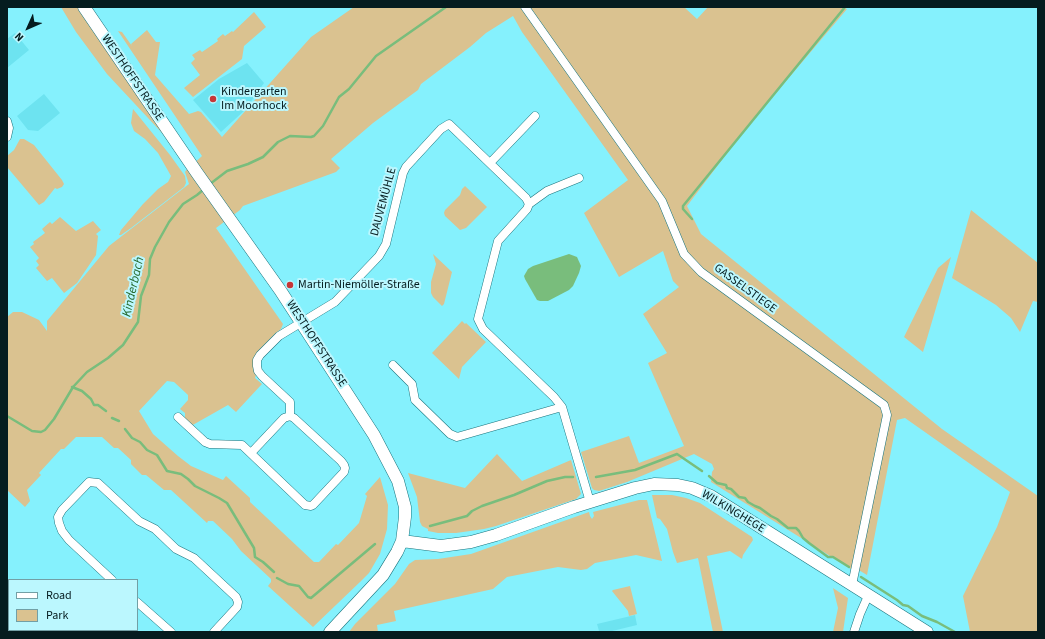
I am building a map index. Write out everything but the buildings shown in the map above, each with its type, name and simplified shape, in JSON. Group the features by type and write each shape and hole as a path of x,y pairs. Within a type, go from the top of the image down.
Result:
{"street":[{"name":"WESTHOFFSTRASSE","path":"84,7 197,173 265,268 374,435 394,472 405,507 402,541 394,559 383,575 330,632"},
{"name":"GASSELSTIEGE","path":"525,7 662,201 684,254 701,272 884,405 887,415 852,585"},
{"path":"490,163 535,116"},
{"path":"7,121 9,128 7,136"},
{"name":"DAUVEMÜHLE","path":"301,322 335,302 379,256 386,244 403,173 406,167 448,124 453,127 526,198 529,204"},
{"path":"580,178 547,191 529,204 527,209 498,241 478,319 483,329 554,397 562,407 590,502"},
{"path":"290,416 290,402 258,371 257,360 279,336 301,322"},
{"path":"393,365 412,384 415,400 450,434 457,437 562,407"},
{"path":"178,417 210,444 242,445 305,505 313,505 344,472 345,468 341,461 290,416 284,418 251,453"},
{"path":"111,579 62,531 59,523 58,517 62,510 90,482 98,483 139,521 155,529 176,549 194,558 236,597 238,602 237,607 214,632"},
{"name":"WILKINGHEGE","path":"402,541 433,546 460,544 496,534 645,485 678,485 692,488 711,496 927,632"},
{"path":"854,632 868,596"},
{"path":"138,603 170,632"},
{"path":"7,631 19,632"}],"shaded area":[{"path":"15,33 29,50 7,68 7,39"},
{"path":"247,63 264,83 245,110 221,132 193,100 219,79"},
{"path":"44,94 60,113 38,131 28,130 17,116"},
{"path":"569,254 577,257 581,266 573,286 569,290 548,301 537,300 524,276 528,269"},
{"path":"635,615 637,625 608,632 599,631 597,624"}],"green space":[{"path":"61,7 79,7 189,168 202,156 118,31 122,32 132,46 131,44 147,30 156,42 160,42 155,75 189,114 198,111 201,112 222,137 311,37 354,7 684,7 697,19 708,7 843,7 847,9 743,132 687,206 701,234 942,429 1038,496 1038,632 970,632 963,596 997,527 1010,492 905,418 897,420 867,575 852,566 851,569 711,482 712,472 714,469 712,464 694,454 627,482 599,491 592,488 581,452 629,436 639,463 684,446 648,363 667,353 643,314 679,287 673,281 663,251 619,277 584,213 628,180 522,32 513,16 486,33 421,84 418,90 373,123 331,159 340,168 336,172 243,206 240,210 216,228 283,324 281,329 257,353 253,365 256,375 255,378 262,384 236,412 228,405 191,426 185,420 185,413 180,409 188,400 188,395 174,382 167,381 139,411 153,434 178,456 191,466 223,480 226,476 250,498 250,502 314,562 319,562 359,523 367,496 365,494 380,477 388,505 387,529 380,554 369,573 313,627 268,586 271,579 241,551 232,539 213,521 208,521 207,523 171,490 164,490 146,475 142,475 131,464 131,460 118,448 114,448 102,437 76,437 64,449 61,449 39,473 41,475 27,490 30,501 25,507 7,490 7,317 13,312 22,312 39,320 47,331 47,321 109,246 189,184 185,172 187,169 162,133 107,74 76,32"},
{"path":"254,12 266,27 244,46 242,59 193,97 184,88 200,75 191,63 195,59 192,55 200,50 202,52 218,41 217,39 223,34 225,36 232,31 233,32"},
{"path":"133,109 170,155 185,176 186,183 184,187 131,228 119,235 121,230 143,204 158,189 168,182 171,176 158,153 145,139 134,131 131,123"},
{"path":"20,139 24,139 34,145 64,184 62,187 57,189 55,188 44,202 39,205 7,167 7,156 14,150"},
{"path":"465,186 487,207 466,228 460,230 445,216 444,213 445,210 460,195"},
{"path":"971,210 1038,263 1038,302 1033,301 1020,332 1011,318 996,305 952,278"},
{"path":"60,217 76,231 93,221 101,230 96,234 98,236 96,255 77,283 64,293 52,278 47,281 36,268 39,265 36,261 39,258 30,247 34,244 33,242 45,233 42,229 50,222 52,224"},
{"path":"433,254 452,272 444,304 442,306 431,293 431,282 436,264"},
{"path":"951,257 923,352 904,337 938,268"},
{"path":"462,321 486,342 462,367 459,379 432,353"},
{"path":"497,454 522,481 571,460 581,494 576,499 484,529 456,533 438,533 428,531 428,529 422,526 420,522 417,497 408,473 465,488"},
{"path":"652,495 672,495 700,503 752,537 753,540 742,559 730,551 707,556 723,632 713,632 698,558 677,563 667,529 660,519 657,518"},
{"path":"639,500 647,500 662,561 636,555 595,563 587,569 581,570 558,567 507,577 493,589 394,611 396,621 377,625 378,632 349,632 355,624 395,584 409,564 415,560 438,559 471,554 589,512 592,519 594,516 593,512"},
{"path":"630,586 637,614 629,616 628,611 612,591"},
{"path":"833,588 848,598 843,632 833,632 838,608"}],"waterway":[{"name":"Kinderbach","path":"210,184 227,171 263,157 278,142 290,136 314,136 323,126 339,97 349,89 376,56 446,7"},
{"path":"692,219 683,209 683,206 845,7"},
{"name":"Kinderbach","path":"7,416 32,431 41,432 45,430 54,419 73,387 87,372 108,358 123,345 138,322 141,296 149,275 150,259 155,247 169,222 183,204 203,190"},
{"path":"72,387 82,391 91,399 94,405 98,405 106,411"},
{"path":"112,418 119,421"},
{"path":"125,429 132,438 140,442 147,450 157,455 167,471 181,474 195,486 227,503 254,548 255,557 274,572"},
{"path":"596,477 635,470 677,454 702,471"},
{"path":"709,476 717,483 726,485 727,488 731,489 739,497 745,498 748,502 777,519 788,528 796,528 803,538 828,557 833,557 849,567"},
{"path":"430,526 467,516 472,511 482,506 514,495 547,481 565,477 573,477"},
{"path":"277,578 288,584 299,586 308,597 311,598 375,544"},
{"path":"861,577 903,605 908,606 922,616 955,632"}],"place":[{"name":"Kindergarten Im Moorhock","path":"213,99"},
{"name":"Martin-Niemöller-Straße","path":"290,285"}]}
